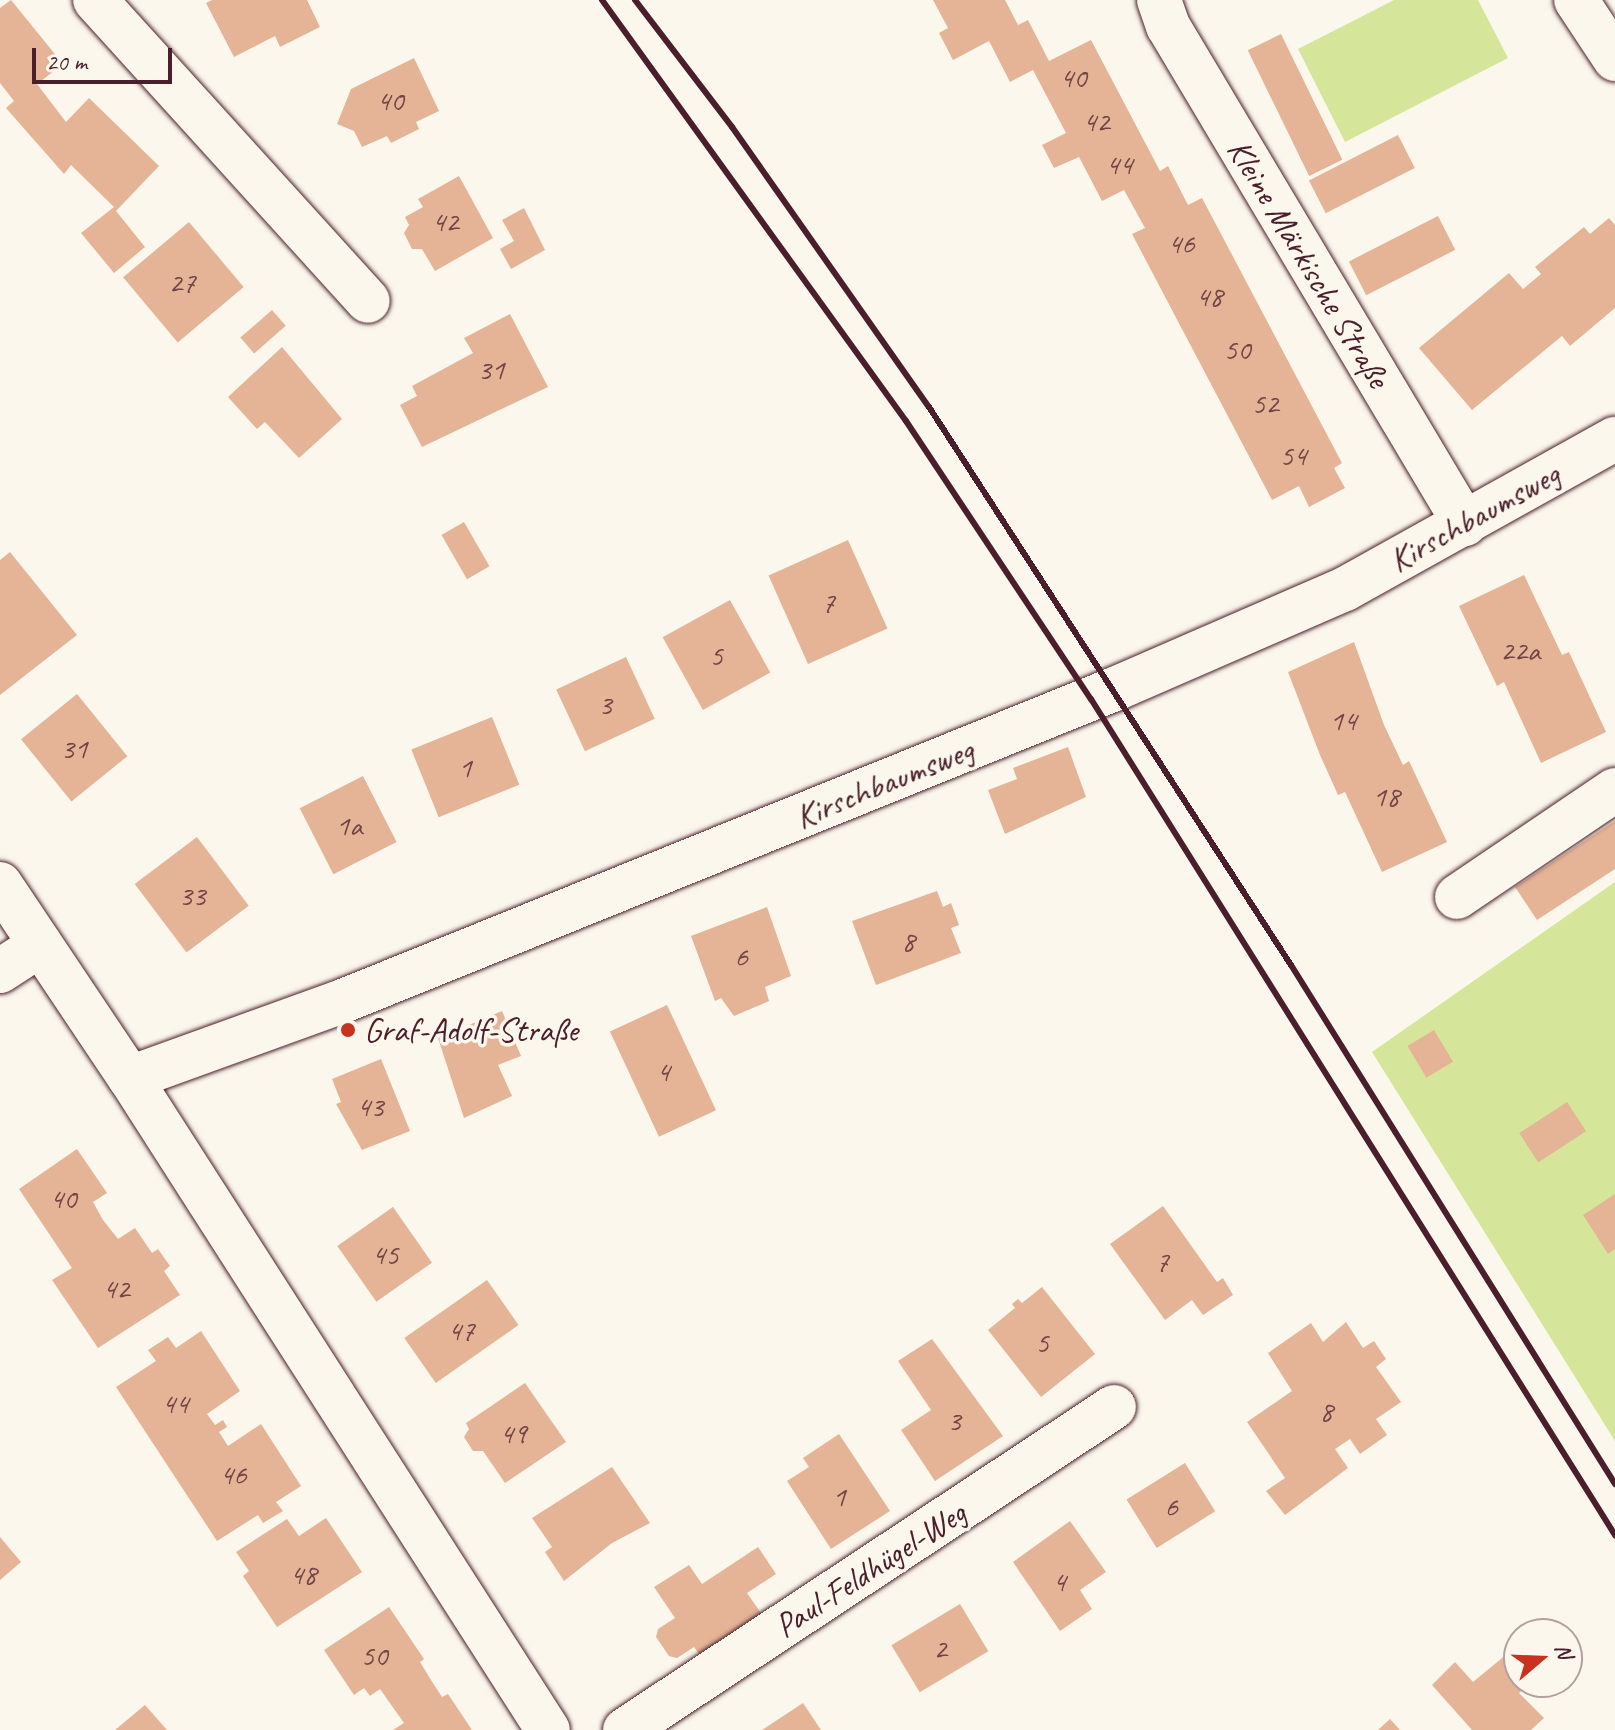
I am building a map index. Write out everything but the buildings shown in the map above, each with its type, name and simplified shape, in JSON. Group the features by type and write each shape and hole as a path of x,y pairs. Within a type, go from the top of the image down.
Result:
{"street":[{"path":"95,0 368,301"},
{"name":"Kleine Märkische Straße","path":"1159,0 1168,26 1465,524"},
{"path":"1576,0 1615,59"},
{"name":"Kirschbaumsweg","path":"130,1078 343,1001 1115,689 1345,589 1615,439"},
{"path":"1457,897 1615,790"},
{"path":"0,884 130,1078 548,1730"},
{"path":"0,971 40,945"},
{"name":"Paul-Feldhügel-Weg","path":"625,1730 1114,1407"}],"green space":[{"path":"1394,0 1478,0 1508,58 1345,142 1298,49"},
{"path":"1615,882 1615,1441 1372,1052"}],"railway":[{"path":"602,0 906,421 1091,699 1615,1535"},
{"path":"635,0 732,127 929,407 1291,965 1615,1484"}],"place":[{"name":"Graf-Adolf-Straße","path":"348,1030"}]}
